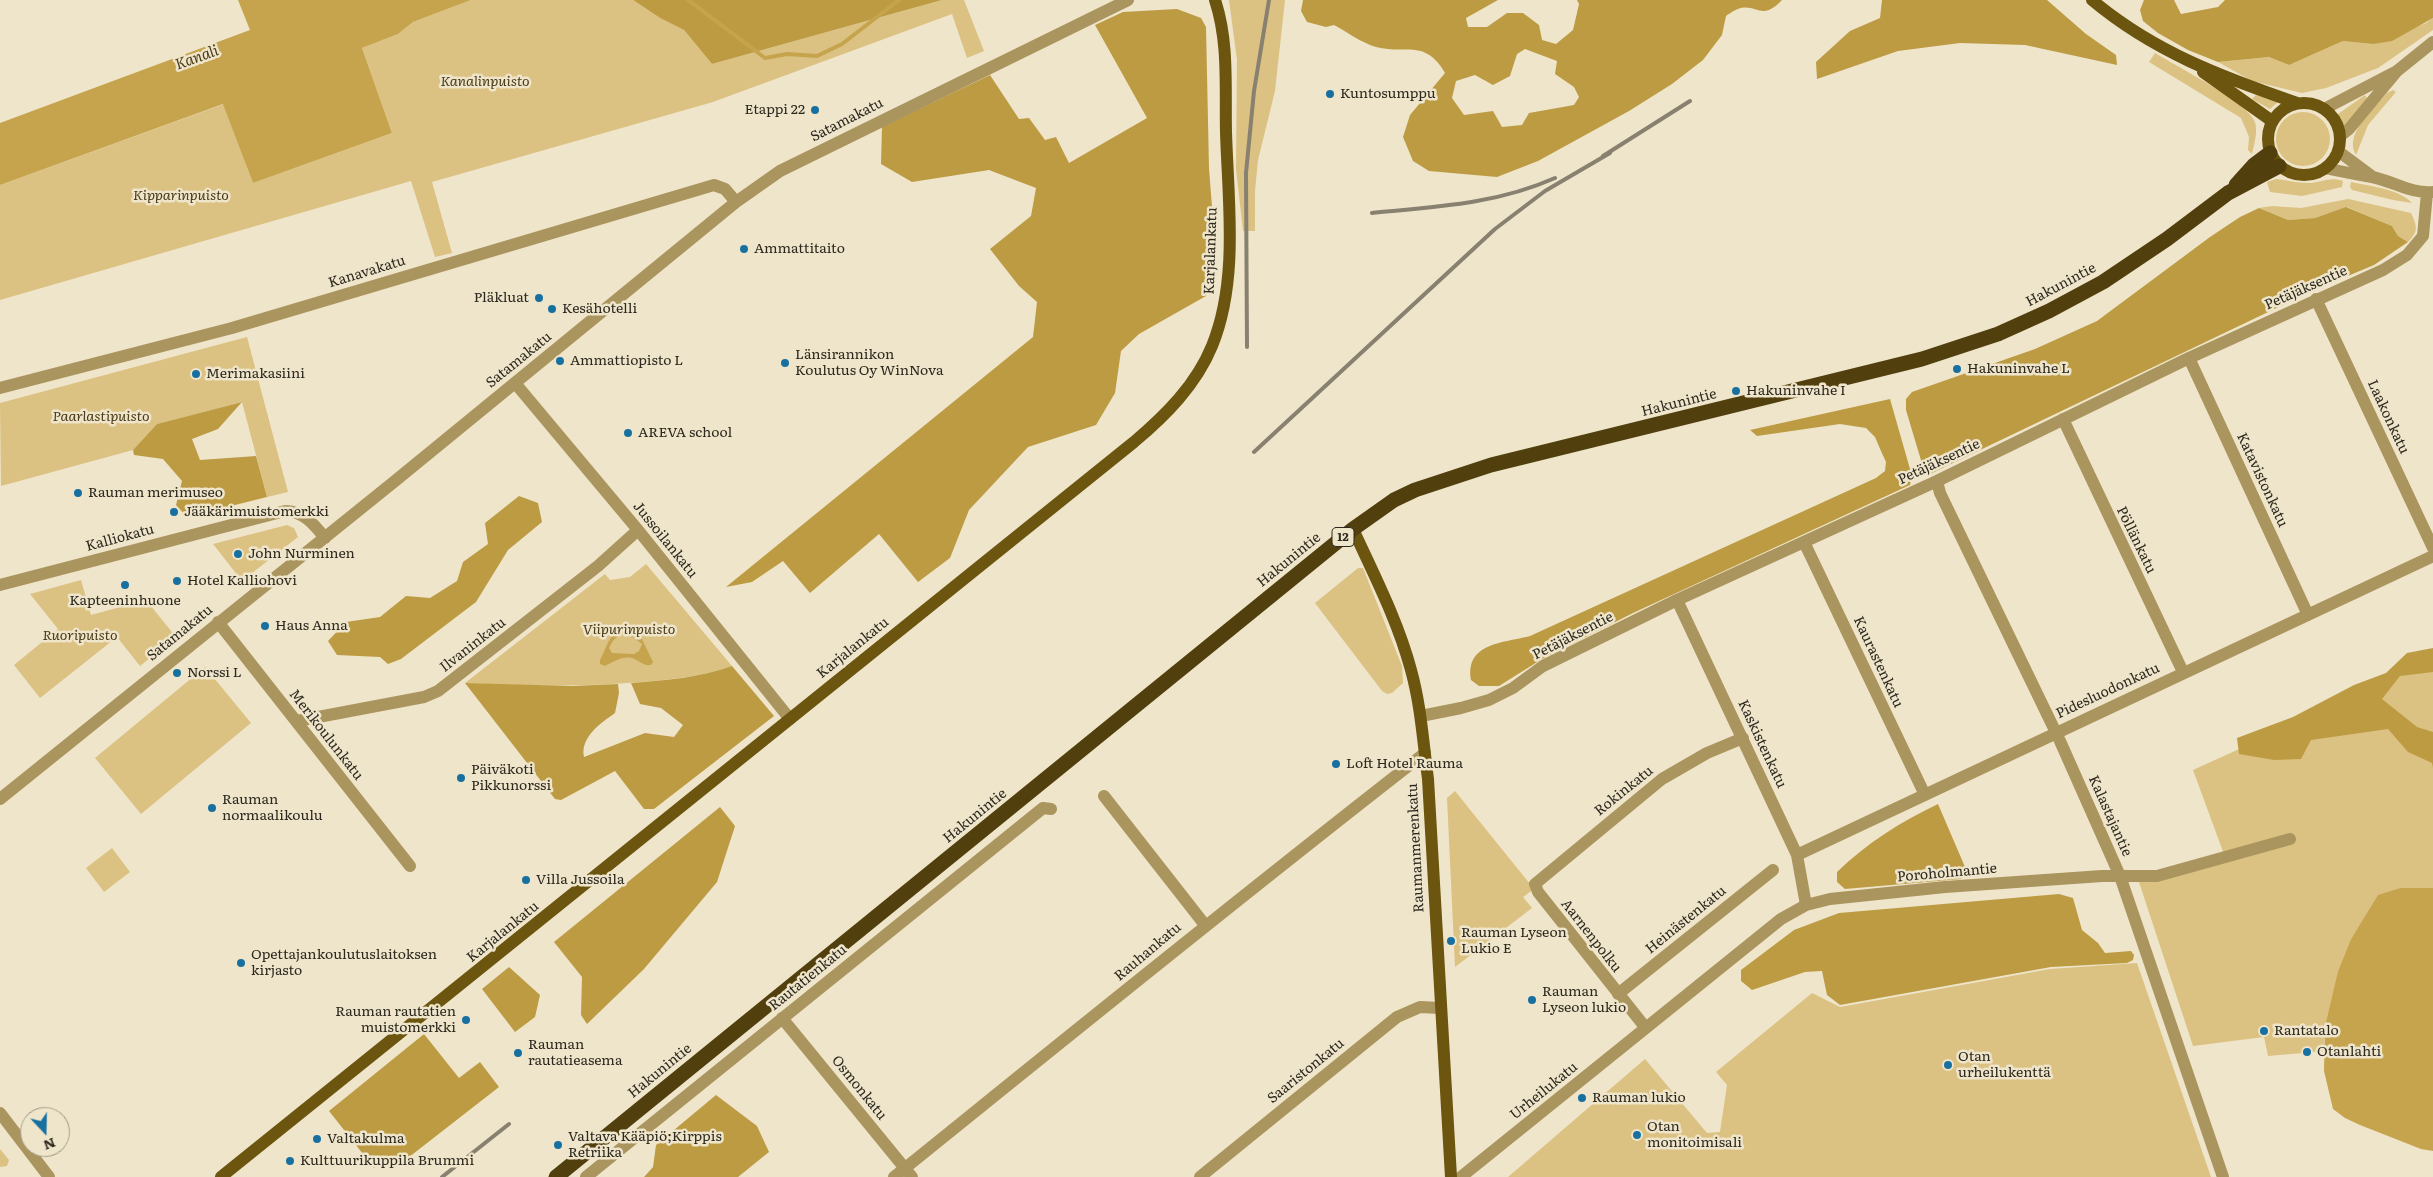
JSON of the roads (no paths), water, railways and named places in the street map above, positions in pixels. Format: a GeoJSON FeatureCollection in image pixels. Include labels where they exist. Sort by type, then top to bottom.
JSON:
{"type":"FeatureCollection","features":[{"type":"Feature","properties":{"kind":"highway","name":"Hakunintie"},"geometry":{"type":"LineString","coordinates":[[2228,193],[2254,165],[2270,153]]}},
{"type":"Feature","properties":{"kind":"highway","name":"Hakunintie"},"geometry":{"type":"LineString","coordinates":[[556,1177],[1353,529],[1394,500],[1446,478],[1922,359],[1998,334],[2049,312],[2103,282],[2160,244],[2228,193],[2279,166]]}},
{"type":"Feature","properties":{"kind":"main road","name":"Karjalankatu"},"geometry":{"type":"LineString","coordinates":[[221,1177],[1141,437],[1175,404],[1200,372],[1212,346],[1220,323],[1228,265],[1224,38],[1214,0]]}},
{"type":"Feature","properties":{"kind":"main road"},"geometry":{"type":"LineString","coordinates":[[2092,0],[2108,13],[2169,52],[2196,66],[2297,103],[2307,103],[2324,109],[2338,126],[2340,136],[2338,151],[2326,168],[2315,173],[2302,175],[2290,172],[2279,166],[2270,153],[2268,142],[2272,121],[2278,113],[2297,103]]}},
{"type":"Feature","properties":{"kind":"main road"},"geometry":{"type":"LineString","coordinates":[[2196,66],[2272,121]]}},
{"type":"Feature","properties":{"kind":"main road","name":"Raumanmerenkatu"},"geometry":{"type":"LineString","coordinates":[[1353,529],[1399,635],[1411,669],[1421,716],[1425,753],[1451,1177]]}},
{"type":"Feature","properties":{"kind":"street","name":"Satamakatu"},"geometry":{"type":"LineString","coordinates":[[0,799],[218,622],[325,538],[736,202],[788,167],[1128,0]]}},
{"type":"Feature","properties":{"kind":"street"},"geometry":{"type":"LineString","coordinates":[[2324,109],[2397,71],[2433,42]]}},
{"type":"Feature","properties":{"kind":"street"},"geometry":{"type":"LineString","coordinates":[[2340,136],[2349,129],[2397,71]]}},
{"type":"Feature","properties":{"kind":"street","name":"Petäjäksentie"},"geometry":{"type":"LineString","coordinates":[[2338,151],[2373,177]]}},
{"type":"Feature","properties":{"kind":"street","name":"Petäjäksentie"},"geometry":{"type":"LineString","coordinates":[[1421,716],[1489,700],[1513,688],[1543,666],[1677,600],[1937,481],[2189,358],[2383,270],[2407,255],[2428,238],[2430,192],[2399,187],[2373,177],[2348,174],[2326,168]]}},
{"type":"Feature","properties":{"kind":"street","name":"Kanavakatu"},"geometry":{"type":"LineString","coordinates":[[0,388],[232,328],[714,185],[725,189],[736,202]]}},
{"type":"Feature","properties":{"kind":"street","name":"Laakonkatu"},"geometry":{"type":"LineString","coordinates":[[2316,299],[2433,548]]}},
{"type":"Feature","properties":{"kind":"street","name":"Katavistonkatu"},"geometry":{"type":"LineString","coordinates":[[2189,358],[2308,615]]}},
{"type":"Feature","properties":{"kind":"street","name":"Jussoilankatu"},"geometry":{"type":"LineString","coordinates":[[515,383],[638,530],[790,718]]}},
{"type":"Feature","properties":{"kind":"street","name":"Pöllänkatu"},"geometry":{"type":"LineString","coordinates":[[2062,419],[2183,672]]}},
{"type":"Feature","properties":{"kind":"street","name":"Kalastajantie"},"geometry":{"type":"LineString","coordinates":[[1937,481],[1940,493],[2055,732],[2120,876],[2223,1177]]}},
{"type":"Feature","properties":{"kind":"street","name":"Kalliokatu"},"geometry":{"type":"LineString","coordinates":[[0,584],[285,511],[296,511],[306,517],[325,538]]}},
{"type":"Feature","properties":{"kind":"street","name":"Ilvaninkatu"},"geometry":{"type":"LineString","coordinates":[[296,721],[424,697],[438,691],[598,566],[638,530]]}},
{"type":"Feature","properties":{"kind":"street","name":"Kaurastenkatu"},"geometry":{"type":"LineString","coordinates":[[1804,542],[1925,795]]}},
{"type":"Feature","properties":{"kind":"street","name":"Pidesluodonkatu"},"geometry":{"type":"LineString","coordinates":[[1797,855],[2055,732],[2433,556]]}},
{"type":"Feature","properties":{"kind":"street","name":"Kaskistenkatu"},"geometry":{"type":"LineString","coordinates":[[1677,600],[1797,855],[1806,904]]}},
{"type":"Feature","properties":{"kind":"street","name":"Merikoulunkatu"},"geometry":{"type":"LineString","coordinates":[[218,622],[410,866]]}},
{"type":"Feature","properties":{"kind":"street","name":"Rokinkatu"},"geometry":{"type":"LineString","coordinates":[[1536,884],[1662,779],[1706,753],[1743,738]]}},
{"type":"Feature","properties":{"kind":"street","name":"Rauhankatu"},"geometry":{"type":"LineString","coordinates":[[894,1177],[908,1173],[1205,925],[1425,753]]}},
{"type":"Feature","properties":{"kind":"street"},"geometry":{"type":"LineString","coordinates":[[1104,796],[1205,925]]}},
{"type":"Feature","properties":{"kind":"street","name":"Rautatienkatu"},"geometry":{"type":"LineString","coordinates":[[586,1177],[1043,808],[1051,809]]}},
{"type":"Feature","properties":{"kind":"street","name":"Poroholmantie"},"geometry":{"type":"LineString","coordinates":[[1645,1027],[1781,920],[1806,904],[1830,899],[1945,887],[2120,876],[2157,876],[2290,839]]}},
{"type":"Feature","properties":{"kind":"street","name":"Heinästenkatu"},"geometry":{"type":"LineString","coordinates":[[1618,994],[1773,870]]}},
{"type":"Feature","properties":{"kind":"street","name":"Aarnenpolku"},"geometry":{"type":"LineString","coordinates":[[1536,884],[1538,892],[1645,1027]]}},
{"type":"Feature","properties":{"kind":"street","name":"Saaristonkatu"},"geometry":{"type":"LineString","coordinates":[[1200,1177],[1397,1017],[1420,1007],[1440,1008]]}},
{"type":"Feature","properties":{"kind":"street","name":"Osmonkatu"},"geometry":{"type":"LineString","coordinates":[[782,1018],[908,1173]]}},
{"type":"Feature","properties":{"kind":"street","name":"Urheilukatu"},"geometry":{"type":"LineString","coordinates":[[1461,1177],[1645,1027]]}},
{"type":"Feature","properties":{"kind":"street"},"geometry":{"type":"LineString","coordinates":[[0,1113],[43,1175]]}},
{"type":"Feature","properties":{"kind":"street"},"geometry":{"type":"LineString","coordinates":[[598,1166],[607,1177]]}},
{"type":"Feature","properties":{"kind":"water","name":"Kanali"},"geometry":{"type":"Polygon","coordinates":[[[238,0],[471,0],[413,22],[398,34],[362,48],[392,133],[253,183],[223,104],[0,185],[0,123],[250,30],[238,0]]]}},
{"type":"Feature","properties":{"kind":"water"},"geometry":{"type":"Polygon","coordinates":[[[625,628],[640,635],[653,662],[651,665],[645,665],[632,658],[618,660],[605,666],[600,664],[609,641],[620,630],[625,628]],[[628,633],[617,637],[609,648],[612,653],[634,654],[639,651],[642,644],[628,633]]]}},
{"type":"Feature","properties":{"kind":"water"},"geometry":{"type":"Polygon","coordinates":[[[2400,888],[2433,888],[2433,1151],[2421,1149],[2345,1118],[2333,1109],[2324,1071],[2325,1027],[2338,971],[2351,939],[2378,895],[2400,888]]]}},
{"type":"Feature","properties":{"kind":"waterway"},"geometry":{"type":"LineString","coordinates":[[688,0],[765,58],[787,54],[817,56],[842,44],[899,0]]}},
{"type":"Feature","properties":{"kind":"railway"},"geometry":{"type":"LineString","coordinates":[[1247,347],[1246,173],[1254,91],[1269,0]]}},
{"type":"Feature","properties":{"kind":"railway"},"geometry":{"type":"LineString","coordinates":[[1603,156],[1690,101]]}},
{"type":"Feature","properties":{"kind":"railway"},"geometry":{"type":"LineString","coordinates":[[1254,452],[1495,229],[1545,191],[1610,153]]}},
{"type":"Feature","properties":{"kind":"railway"},"geometry":{"type":"LineString","coordinates":[[1372,213],[1488,199],[1511,194],[1555,178]]}},
{"type":"Feature","properties":{"kind":"railway"},"geometry":{"type":"LineString","coordinates":[[442,1177],[509,1124]]}},
{"type":"Feature","properties":{"kind":"place","name":"Kuntosumppu"},"geometry":{"type":"Point","coordinates":[1330,94]}},
{"type":"Feature","properties":{"kind":"place","name":"Etappi 22"},"geometry":{"type":"Point","coordinates":[815,110]}},
{"type":"Feature","properties":{"kind":"place","name":"Ammattitaito"},"geometry":{"type":"Point","coordinates":[744,249]}},
{"type":"Feature","properties":{"kind":"place","name":"Pläkluat"},"geometry":{"type":"Point","coordinates":[539,298]}},
{"type":"Feature","properties":{"kind":"place","name":"Kesähotelli"},"geometry":{"type":"Point","coordinates":[552,309]}},
{"type":"Feature","properties":{"kind":"place","name":"Ammattiopisto L"},"geometry":{"type":"Point","coordinates":[560,361]}},
{"type":"Feature","properties":{"kind":"place","name":"Länsirannikon Koulutus Oy WinNova"},"geometry":{"type":"Point","coordinates":[785,363]}},
{"type":"Feature","properties":{"kind":"place","name":"Hakuninvahe L"},"geometry":{"type":"Point","coordinates":[1957,369]}},
{"type":"Feature","properties":{"kind":"place","name":"Merimakasiini"},"geometry":{"type":"Point","coordinates":[196,374]}},
{"type":"Feature","properties":{"kind":"place","name":"Hakuninvahe I"},"geometry":{"type":"Point","coordinates":[1736,391]}},
{"type":"Feature","properties":{"kind":"place","name":"AREVA school"},"geometry":{"type":"Point","coordinates":[628,433]}},
{"type":"Feature","properties":{"kind":"place","name":"Rauman merimuseo"},"geometry":{"type":"Point","coordinates":[78,493]}},
{"type":"Feature","properties":{"kind":"place","name":"Jääkärimuistomerkki"},"geometry":{"type":"Point","coordinates":[174,512]}},
{"type":"Feature","properties":{"kind":"place","name":"John Nurminen"},"geometry":{"type":"Point","coordinates":[238,554]}},
{"type":"Feature","properties":{"kind":"place","name":"Hotel Kalliohovi"},"geometry":{"type":"Point","coordinates":[177,581]}},
{"type":"Feature","properties":{"kind":"place","name":"Kapteeninhuone"},"geometry":{"type":"Point","coordinates":[125,585]}},
{"type":"Feature","properties":{"kind":"place","name":"Haus Anna"},"geometry":{"type":"Point","coordinates":[265,626]}},
{"type":"Feature","properties":{"kind":"place","name":"Norssi L"},"geometry":{"type":"Point","coordinates":[177,673]}},
{"type":"Feature","properties":{"kind":"place","name":"Loft Hotel Rauma"},"geometry":{"type":"Point","coordinates":[1336,764]}},
{"type":"Feature","properties":{"kind":"place","name":"Päiväkoti Pikkunorssi"},"geometry":{"type":"Point","coordinates":[461,778]}},
{"type":"Feature","properties":{"kind":"place","name":"Rauman normaalikoulu"},"geometry":{"type":"Point","coordinates":[212,808]}},
{"type":"Feature","properties":{"kind":"place","name":"Villa Jussoila"},"geometry":{"type":"Point","coordinates":[526,880]}},
{"type":"Feature","properties":{"kind":"place","name":"Rauman Lyseon Lukio E"},"geometry":{"type":"Point","coordinates":[1451,941]}},
{"type":"Feature","properties":{"kind":"place","name":"Opettajankoulutuslaitoksen kirjasto"},"geometry":{"type":"Point","coordinates":[241,963]}},
{"type":"Feature","properties":{"kind":"place","name":"Rauman Lyseon lukio"},"geometry":{"type":"Point","coordinates":[1532,1000]}},
{"type":"Feature","properties":{"kind":"place","name":"Rauman rautatien muistomerkki"},"geometry":{"type":"Point","coordinates":[466,1020]}},
{"type":"Feature","properties":{"kind":"place","name":"Rantatalo"},"geometry":{"type":"Point","coordinates":[2264,1031]}},
{"type":"Feature","properties":{"kind":"place","name":"Otanlahti"},"geometry":{"type":"Point","coordinates":[2307,1052]}},
{"type":"Feature","properties":{"kind":"place","name":"Rauman rautatieasema"},"geometry":{"type":"Point","coordinates":[518,1053]}},
{"type":"Feature","properties":{"kind":"place","name":"Otan urheilukenttä"},"geometry":{"type":"Point","coordinates":[1948,1065]}},
{"type":"Feature","properties":{"kind":"place","name":"Rauman lukio"},"geometry":{"type":"Point","coordinates":[1582,1098]}},
{"type":"Feature","properties":{"kind":"place","name":"Otan monitoimisali"},"geometry":{"type":"Point","coordinates":[1637,1135]}},
{"type":"Feature","properties":{"kind":"place","name":"Valtakulma"},"geometry":{"type":"Point","coordinates":[317,1139]}},
{"type":"Feature","properties":{"kind":"place","name":"Valtava Kääpiö;Kirppis Retriika"},"geometry":{"type":"Point","coordinates":[558,1145]}},
{"type":"Feature","properties":{"kind":"place","name":"Kulttuurikuppila Brummi"},"geometry":{"type":"Point","coordinates":[290,1161]}},
{"type":"Feature","properties":{"kind":"park label","name":"Kanalinpuisto"},"geometry":{"type":"Point","coordinates":[485,82]}},
{"type":"Feature","properties":{"kind":"park label","name":"Kipparinpuisto"},"geometry":{"type":"Point","coordinates":[181,196]}},
{"type":"Feature","properties":{"kind":"park label","name":"Paarlastipuisto"},"geometry":{"type":"Point","coordinates":[101,417]}},
{"type":"Feature","properties":{"kind":"park label","name":"Viipurinpuisto"},"geometry":{"type":"Point","coordinates":[629,630]}},
{"type":"Feature","properties":{"kind":"park label","name":"Ruoripuisto"},"geometry":{"type":"Point","coordinates":[80,636]}}]}
